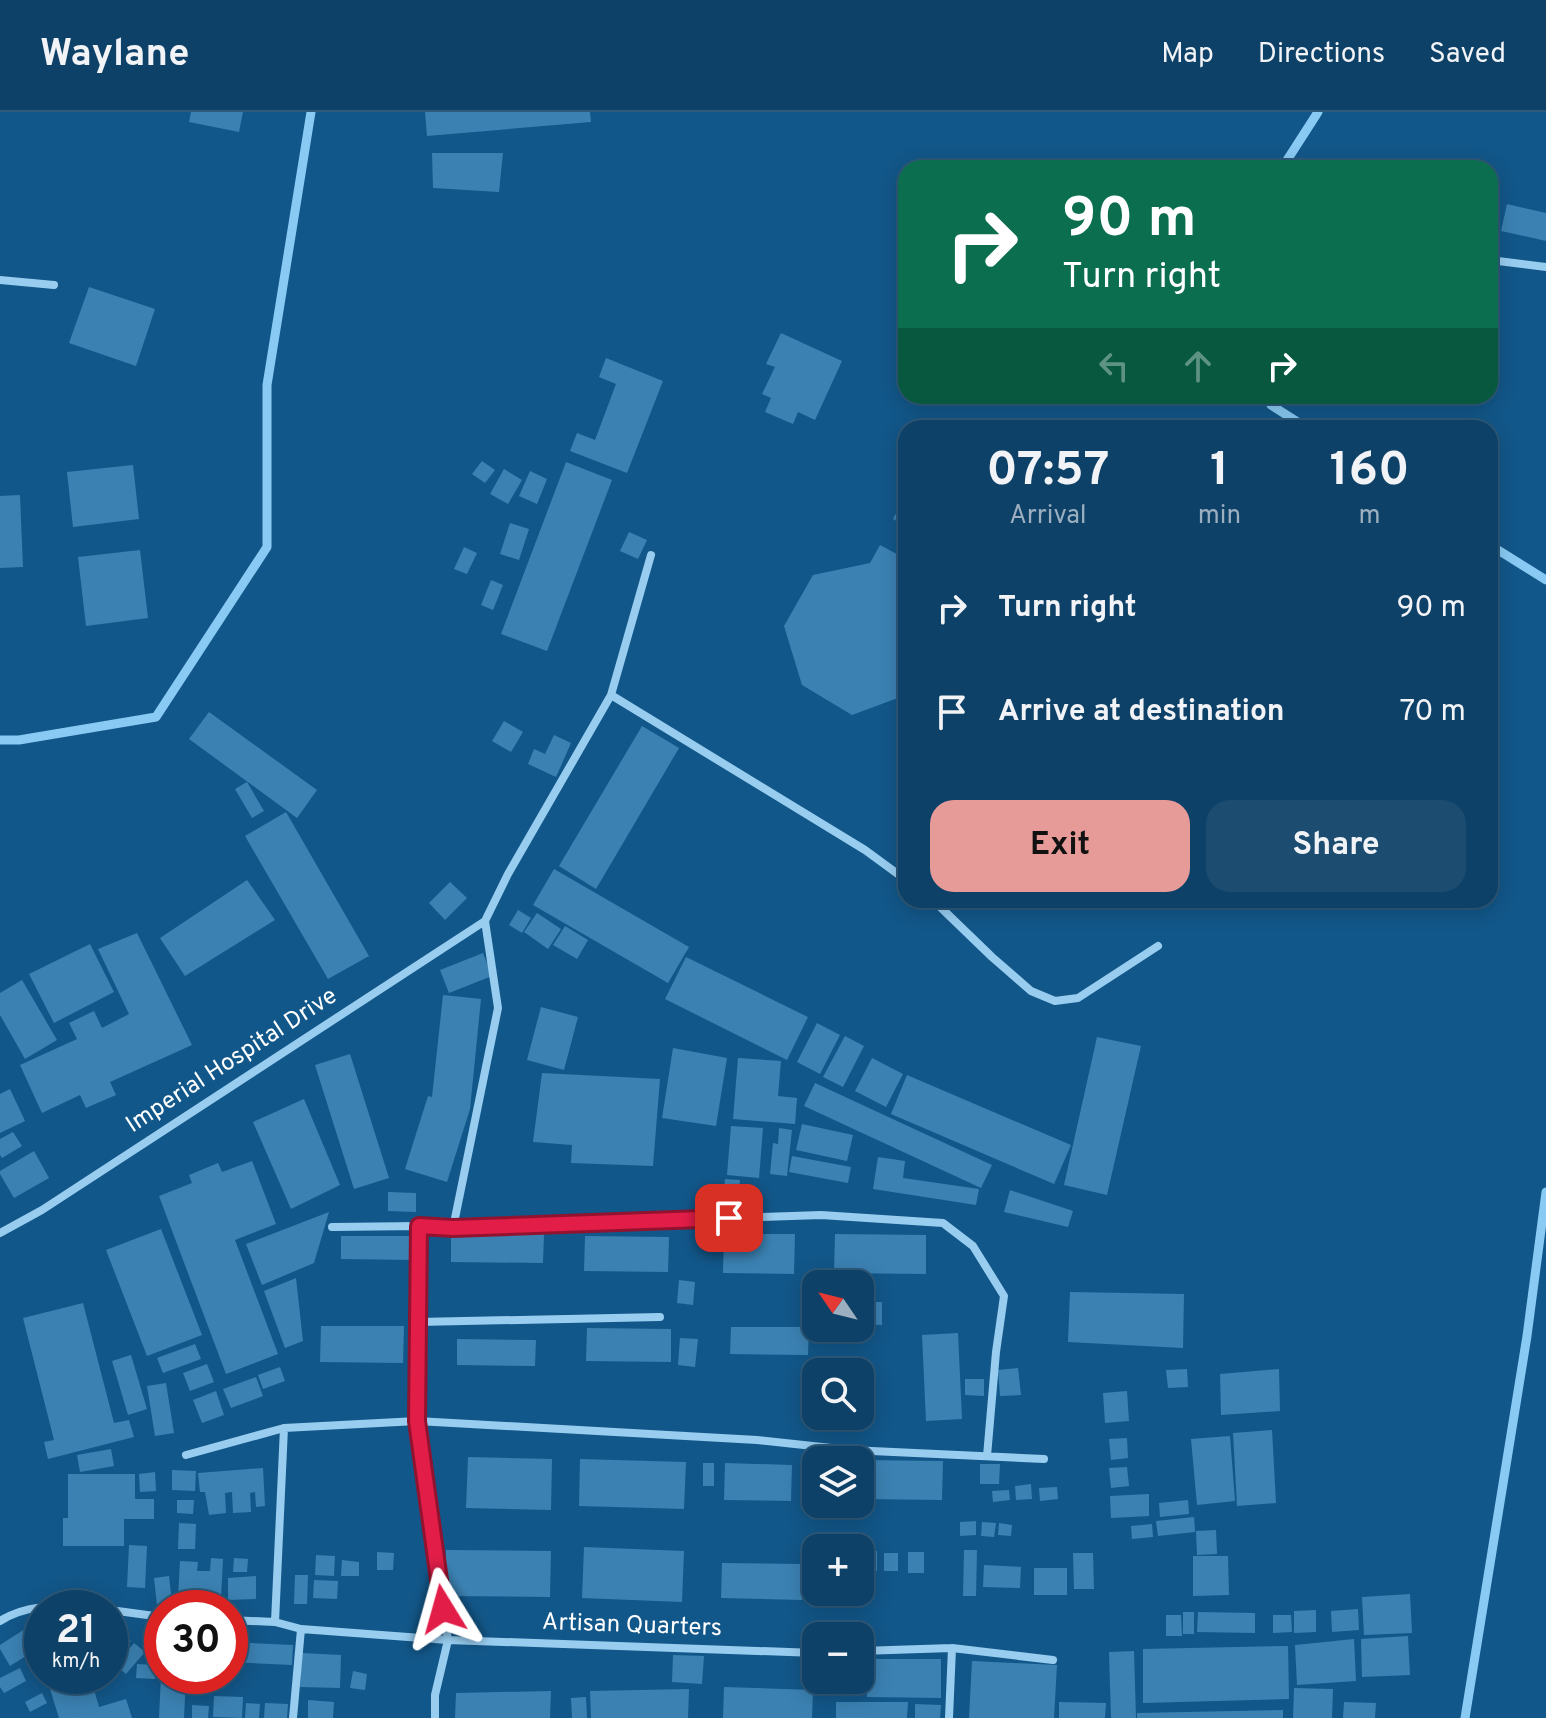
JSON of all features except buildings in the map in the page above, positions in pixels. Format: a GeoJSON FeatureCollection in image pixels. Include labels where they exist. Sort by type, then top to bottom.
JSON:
{"type":"FeatureCollection","features":[{"type":"Feature","properties":{"kind":"street"},"geometry":{"type":"LineString","coordinates":[[1498,261],[1546,267]]}},
{"type":"Feature","properties":{"kind":"street"},"geometry":{"type":"LineString","coordinates":[[0,280],[54,285]]}},
{"type":"Feature","properties":{"kind":"street"},"geometry":{"type":"LineString","coordinates":[[453,1228],[498,1008],[485,921],[508,874],[611,695],[651,555]]}},
{"type":"Feature","properties":{"kind":"street"},"geometry":{"type":"LineString","coordinates":[[611,695],[865,850],[898,874]]}},
{"type":"Feature","properties":{"kind":"street"},"geometry":{"type":"LineString","coordinates":[[941,908],[1031,991],[1055,1001],[1078,998],[1158,946]]}},
{"type":"Feature","properties":{"kind":"street","name":"Imperial Hospital Drive"},"geometry":{"type":"LineString","coordinates":[[0,1233],[42,1210],[485,921]]}},
{"type":"Feature","properties":{"kind":"street"},"geometry":{"type":"LineString","coordinates":[[332,1227],[453,1228],[821,1215],[943,1223],[973,1246],[1004,1296],[987,1456]]}},
{"type":"Feature","properties":{"kind":"street"},"geometry":{"type":"LineString","coordinates":[[419,1226],[417,1421],[448,1640],[435,1695],[435,1718]]}},
{"type":"Feature","properties":{"kind":"street"},"geometry":{"type":"LineString","coordinates":[[418,1322],[660,1317]]}},
{"type":"Feature","properties":{"kind":"street"},"geometry":{"type":"LineString","coordinates":[[186,1455],[284,1428],[417,1421],[757,1440],[850,1450],[1044,1459]]}},
{"type":"Feature","properties":{"kind":"street"},"geometry":{"type":"LineString","coordinates":[[275,1622],[284,1428]]}},
{"type":"Feature","properties":{"kind":"street"},"geometry":{"type":"LineString","coordinates":[[0,1621],[24,1610]]}},
{"type":"Feature","properties":{"kind":"street","name":"Artisan Quarters"},"geometry":{"type":"LineString","coordinates":[[248,1621],[275,1622],[301,1629],[448,1640],[802,1653]]}},
{"type":"Feature","properties":{"kind":"street"},"geometry":{"type":"LineString","coordinates":[[293,1718],[301,1629]]}},
{"type":"Feature","properties":{"kind":"street"},"geometry":{"type":"LineString","coordinates":[[874,1651],[952,1648],[1053,1660]]}},
{"type":"Feature","properties":{"kind":"street"},"geometry":{"type":"LineString","coordinates":[[949,1718],[952,1648]]}},
{"type":"Feature","properties":{"kind":"waterway"},"geometry":{"type":"LineString","coordinates":[[0,740],[19,740],[156,717],[267,547],[267,385],[311,112]]}},
{"type":"Feature","properties":{"kind":"waterway"},"geometry":{"type":"LineString","coordinates":[[1287,160],[1318,112]]}},
{"type":"Feature","properties":{"kind":"waterway"},"geometry":{"type":"LineString","coordinates":[[1271,404],[1294,420]]}},
{"type":"Feature","properties":{"kind":"waterway"},"geometry":{"type":"LineString","coordinates":[[1498,550],[1546,580]]}},
{"type":"Feature","properties":{"kind":"waterway"},"geometry":{"type":"LineString","coordinates":[[1465,1718],[1527,1336],[1546,1192]]}},
{"type":"Feature","properties":{"kind":"route"},"geometry":{"type":"LineString","coordinates":[[443,1609],[417,1421],[419,1226],[453,1228],[729,1218]]}}]}
